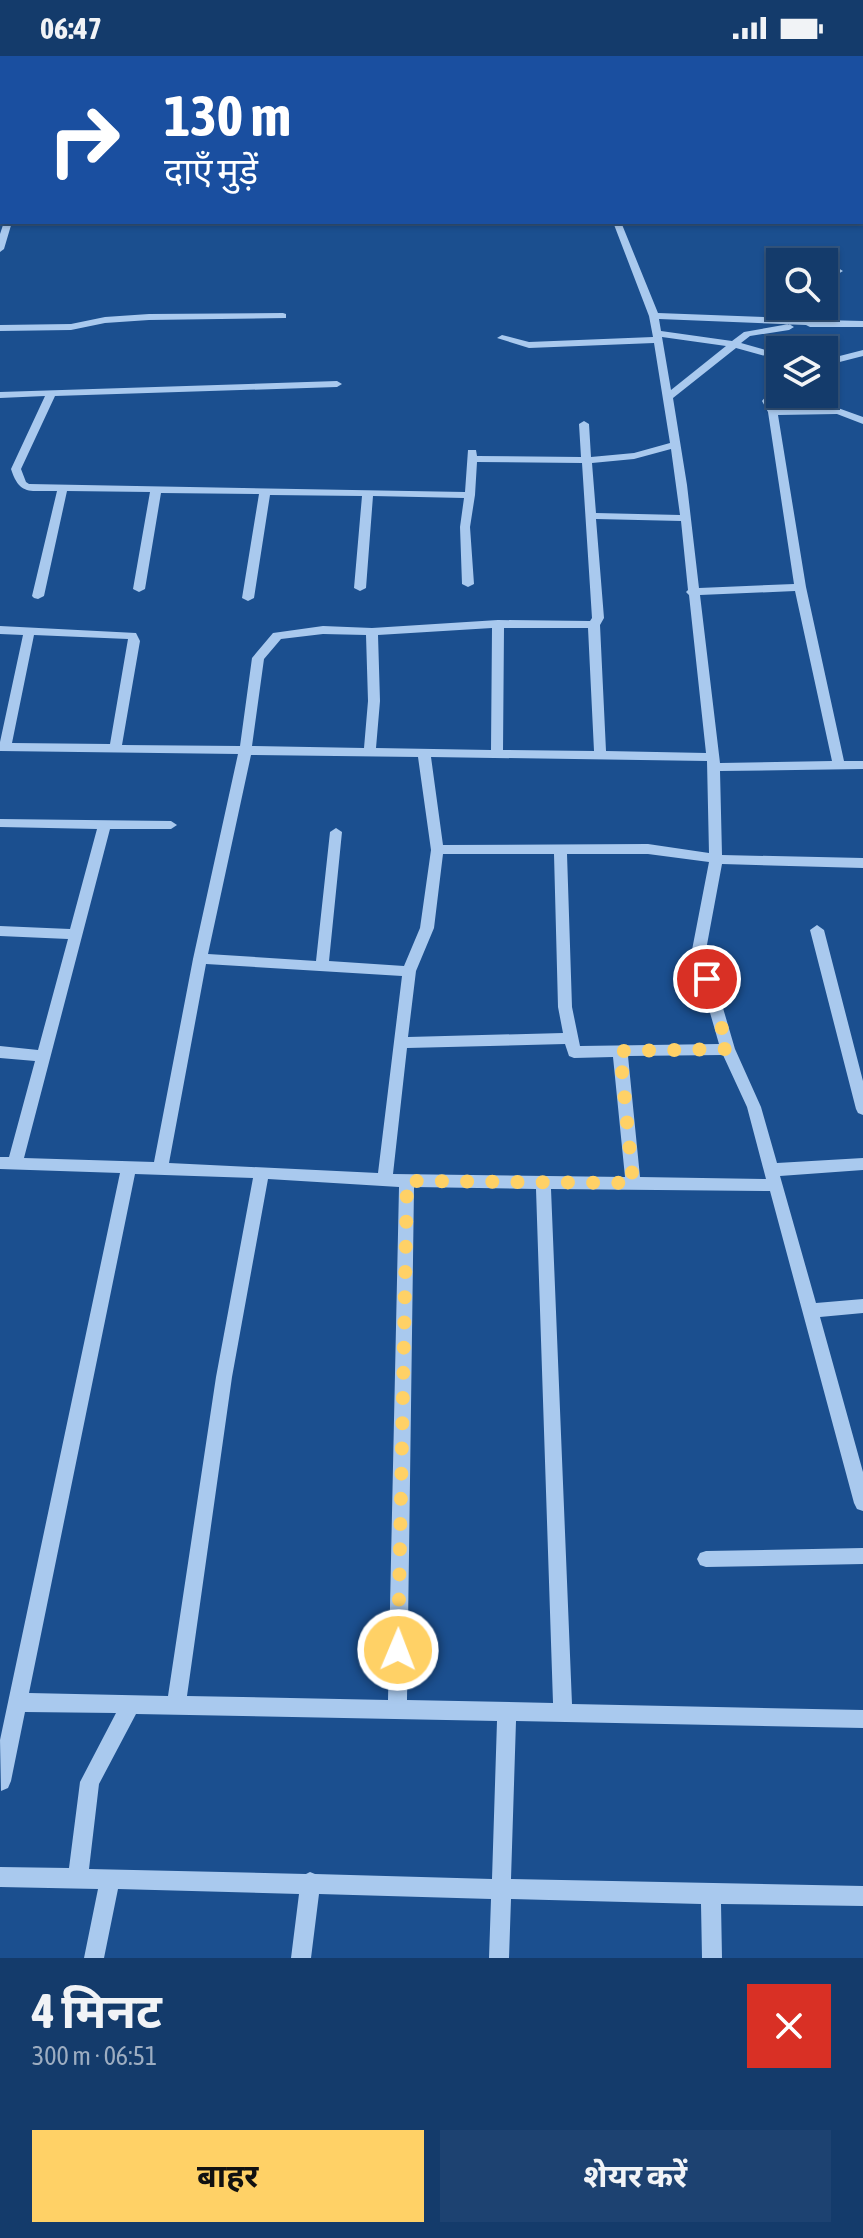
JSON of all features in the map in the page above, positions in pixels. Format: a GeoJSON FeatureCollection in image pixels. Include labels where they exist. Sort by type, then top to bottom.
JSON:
{"type":"FeatureCollection","features":[{"type":"Feature","properties":{"kind":"street"},"geometry":{"type":"LineString","coordinates":[[0,249],[7,224]]}},
{"type":"Feature","properties":{"kind":"street"},"geometry":{"type":"LineString","coordinates":[[618,224],[654,316],[676,445],[714,762],[716,859],[699,950],[728,1049],[754,1107],[863,1503]]}},
{"type":"Feature","properties":{"kind":"street"},"geometry":{"type":"LineString","coordinates":[[0,328],[71,327],[105,320],[149,317],[283,316]]}},
{"type":"Feature","properties":{"kind":"street"},"geometry":{"type":"LineString","coordinates":[[654,316],[863,324]]}},
{"type":"Feature","properties":{"kind":"street"},"geometry":{"type":"LineString","coordinates":[[668,397],[747,334],[819,323]]}},
{"type":"Feature","properties":{"kind":"street"},"geometry":{"type":"LineString","coordinates":[[502,338],[529,345],[657,337],[733,344],[766,353]]}},
{"type":"Feature","properties":{"kind":"street"},"geometry":{"type":"LineString","coordinates":[[838,359],[863,353]]}},
{"type":"Feature","properties":{"kind":"street"},"geometry":{"type":"LineString","coordinates":[[0,395],[337,384]]}},
{"type":"Feature","properties":{"kind":"street"},"geometry":{"type":"LineString","coordinates":[[52,392],[16,469],[21,484],[470,495]]}},
{"type":"Feature","properties":{"kind":"street"},"geometry":{"type":"LineString","coordinates":[[771,408],[800,587],[839,765]]}},
{"type":"Feature","properties":{"kind":"street"},"geometry":{"type":"LineString","coordinates":[[773,412],[838,411],[863,421]]}},
{"type":"Feature","properties":{"kind":"street"},"geometry":{"type":"LineString","coordinates":[[584,424],[598,618],[594,625],[600,756]]}},
{"type":"Feature","properties":{"kind":"street"},"geometry":{"type":"LineString","coordinates":[[468,584],[465,527],[472,455],[587,460],[634,456],[676,445]]}},
{"type":"Feature","properties":{"kind":"street"},"geometry":{"type":"LineString","coordinates":[[38,596],[63,487]]}},
{"type":"Feature","properties":{"kind":"street"},"geometry":{"type":"LineString","coordinates":[[139,589],[156,489]]}},
{"type":"Feature","properties":{"kind":"street"},"geometry":{"type":"LineString","coordinates":[[248,598],[265,490]]}},
{"type":"Feature","properties":{"kind":"street"},"geometry":{"type":"LineString","coordinates":[[360,588],[368,492]]}},
{"type":"Feature","properties":{"kind":"street"},"geometry":{"type":"LineString","coordinates":[[592,516],[685,518]]}},
{"type":"Feature","properties":{"kind":"street"},"geometry":{"type":"LineString","coordinates":[[692,592],[800,587]]}},
{"type":"Feature","properties":{"kind":"street"},"geometry":{"type":"LineString","coordinates":[[160,1168],[200,959],[245,752],[258,658],[277,636],[323,630],[372,632],[498,624],[594,625]]}},
{"type":"Feature","properties":{"kind":"street"},"geometry":{"type":"LineString","coordinates":[[497,755],[498,624]]}},
{"type":"Feature","properties":{"kind":"street"},"geometry":{"type":"LineString","coordinates":[[0,630],[132,636],[134,641],[115,750]]}},
{"type":"Feature","properties":{"kind":"street"},"geometry":{"type":"LineString","coordinates":[[29,631],[3,747],[600,756],[863,765]]}},
{"type":"Feature","properties":{"kind":"street"},"geometry":{"type":"LineString","coordinates":[[370,753],[374,701],[372,632]]}},
{"type":"Feature","properties":{"kind":"street"},"geometry":{"type":"LineString","coordinates":[[385,1179],[409,971],[427,928],[437,850],[424,754]]}},
{"type":"Feature","properties":{"kind":"street"},"geometry":{"type":"LineString","coordinates":[[0,823],[171,825]]}},
{"type":"Feature","properties":{"kind":"street"},"geometry":{"type":"LineString","coordinates":[[105,824],[44,1056],[8,1163],[262,1172],[407,1181],[633,1183],[773,1178],[863,1164]]}},
{"type":"Feature","properties":{"kind":"street"},"geometry":{"type":"LineString","coordinates":[[322,966],[336,832]]}},
{"type":"Feature","properties":{"kind":"street"},"geometry":{"type":"LineString","coordinates":[[437,850],[648,849],[716,859],[863,863]]}},
{"type":"Feature","properties":{"kind":"street"},"geometry":{"type":"LineString","coordinates":[[560,850],[565,1007],[574,1052],[728,1049]]}},
{"type":"Feature","properties":{"kind":"street"},"geometry":{"type":"LineString","coordinates":[[817,930],[863,1109]]}},
{"type":"Feature","properties":{"kind":"street"},"geometry":{"type":"LineString","coordinates":[[0,931],[77,934]]}},
{"type":"Feature","properties":{"kind":"street"},"geometry":{"type":"LineString","coordinates":[[200,959],[409,971]]}},
{"type":"Feature","properties":{"kind":"street"},"geometry":{"type":"LineString","coordinates":[[399,1043],[571,1038]]}},
{"type":"Feature","properties":{"kind":"street"},"geometry":{"type":"LineString","coordinates":[[620,1051],[633,1183]]}},
{"type":"Feature","properties":{"kind":"street"},"geometry":{"type":"LineString","coordinates":[[0,1052],[44,1056]]}},
{"type":"Feature","properties":{"kind":"street"},"geometry":{"type":"LineString","coordinates":[[1,1781],[129,1167]]}},
{"type":"Feature","properties":{"kind":"street"},"geometry":{"type":"LineString","coordinates":[[176,1705],[224,1377],[262,1172]]}},
{"type":"Feature","properties":{"kind":"street"},"geometry":{"type":"LineString","coordinates":[[397,1710],[407,1181]]}},
{"type":"Feature","properties":{"kind":"street"},"geometry":{"type":"LineString","coordinates":[[543,1182],[563,1713]]}},
{"type":"Feature","properties":{"kind":"street"},"geometry":{"type":"LineString","coordinates":[[810,1311],[863,1306]]}},
{"type":"Feature","properties":{"kind":"street"},"geometry":{"type":"LineString","coordinates":[[706,1559],[863,1556]]}},
{"type":"Feature","properties":{"kind":"street"},"geometry":{"type":"LineString","coordinates":[[17,1702],[863,1719]]}},
{"type":"Feature","properties":{"kind":"street"},"geometry":{"type":"LineString","coordinates":[[78,1878],[90,1782],[131,1705]]}},
{"type":"Feature","properties":{"kind":"street"},"geometry":{"type":"LineString","coordinates":[[499,1958],[507,1712]]}},
{"type":"Feature","properties":{"kind":"street"},"geometry":{"type":"LineString","coordinates":[[0,1877],[863,1896]]}},
{"type":"Feature","properties":{"kind":"street"},"geometry":{"type":"LineString","coordinates":[[94,1958],[110,1878]]}},
{"type":"Feature","properties":{"kind":"street"},"geometry":{"type":"LineString","coordinates":[[301,1958],[310,1882]]}},
{"type":"Feature","properties":{"kind":"street"},"geometry":{"type":"LineString","coordinates":[[711,1895],[712,1958]]}},
{"type":"Feature","properties":{"kind":"route"},"geometry":{"type":"LineString","coordinates":[[398,1650],[407,1181],[633,1183],[620,1051],[728,1049],[707,979]]}}]}
